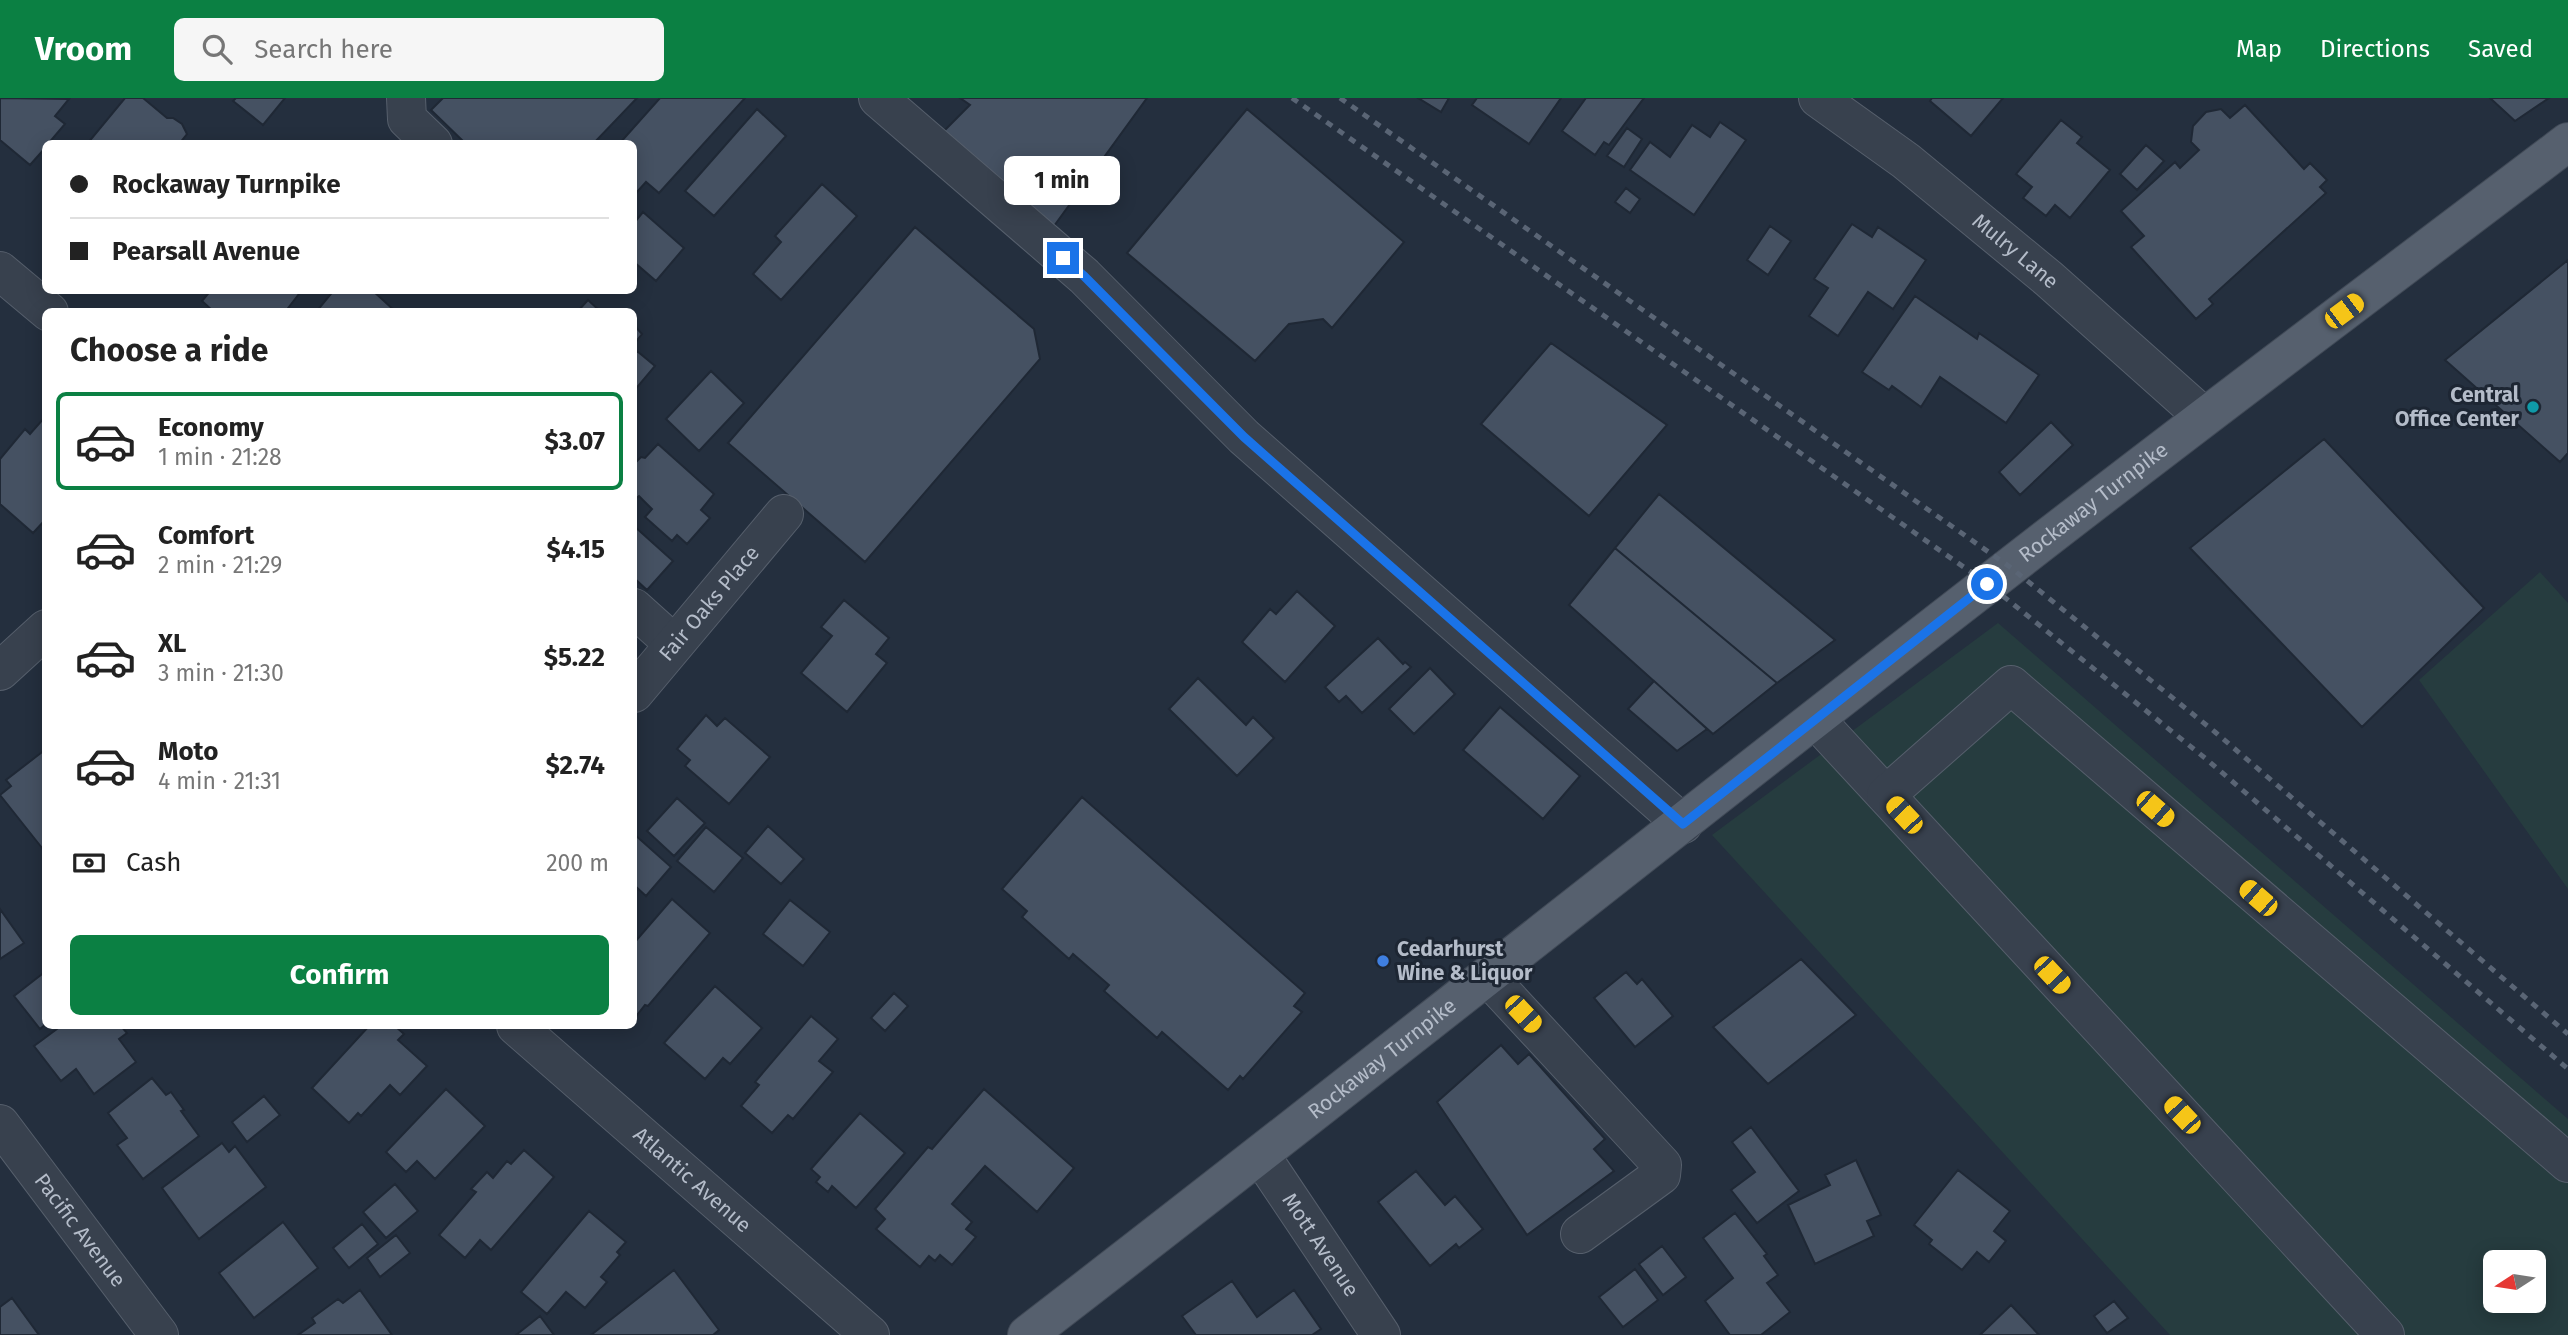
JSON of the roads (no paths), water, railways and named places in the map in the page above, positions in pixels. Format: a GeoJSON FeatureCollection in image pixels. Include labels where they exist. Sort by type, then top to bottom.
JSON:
{"type":"FeatureCollection","features":[{"type":"Feature","properties":{"kind":"main road","name":"Rockaway Turnpike"},"geometry":{"type":"LineString","coordinates":[[1027,1335],[1261,1156],[2204,417],[2568,142]]}},
{"type":"Feature","properties":{"kind":"street"},"geometry":{"type":"LineString","coordinates":[[406,98],[407,119],[429,140]]}},
{"type":"Feature","properties":{"kind":"street"},"geometry":{"type":"LineString","coordinates":[[878,98],[1084,276],[1244,437],[1683,824]]}},
{"type":"Feature","properties":{"kind":"street","name":"Mulry Lane"},"geometry":{"type":"LineString","coordinates":[[1818,98],[1906,161],[2049,279],[2204,417]]}},
{"type":"Feature","properties":{"kind":"street"},"geometry":{"type":"LineString","coordinates":[[0,271],[44,308]]}},
{"type":"Feature","properties":{"kind":"street","name":"Fair Oaks Place"},"geometry":{"type":"LineString","coordinates":[[637,689],[784,514]]}},
{"type":"Feature","properties":{"kind":"street"},"geometry":{"type":"LineString","coordinates":[[637,611],[674,645]]}},
{"type":"Feature","properties":{"kind":"street"},"geometry":{"type":"LineString","coordinates":[[0,671],[42,633]]}},
{"type":"Feature","properties":{"kind":"street"},"geometry":{"type":"LineString","coordinates":[[1886,795],[2011,685],[2568,1163]]}},
{"type":"Feature","properties":{"kind":"street"},"geometry":{"type":"LineString","coordinates":[[1816,720],[2385,1335]]}},
{"type":"Feature","properties":{"kind":"street"},"geometry":{"type":"LineString","coordinates":[[1488,977],[1662,1165],[1661,1175],[1580,1234]]}},
{"type":"Feature","properties":{"kind":"street","name":"Atlantic Avenue"},"geometry":{"type":"LineString","coordinates":[[519,1029],[870,1335]]}},
{"type":"Feature","properties":{"kind":"street","name":"Pacific Avenue"},"geometry":{"type":"LineString","coordinates":[[0,1124],[159,1335]]}},
{"type":"Feature","properties":{"kind":"street","name":"Mott Avenue"},"geometry":{"type":"LineString","coordinates":[[1261,1156],[1381,1335]]}},
{"type":"Feature","properties":{"kind":"railway"},"geometry":{"type":"LineString","coordinates":[[1292,98],[1988,584],[2205,758],[2568,1069]]}},
{"type":"Feature","properties":{"kind":"railway"},"geometry":{"type":"LineString","coordinates":[[1340,98],[2010,567],[2215,732],[2568,1034]]}},
{"type":"Feature","properties":{"kind":"place","name":"Central Office Center"},"geometry":{"type":"Point","coordinates":[2533,407]}},
{"type":"Feature","properties":{"kind":"place","name":"Cedarhurst Wine & Liquor"},"geometry":{"type":"Point","coordinates":[1383,961]}}]}
